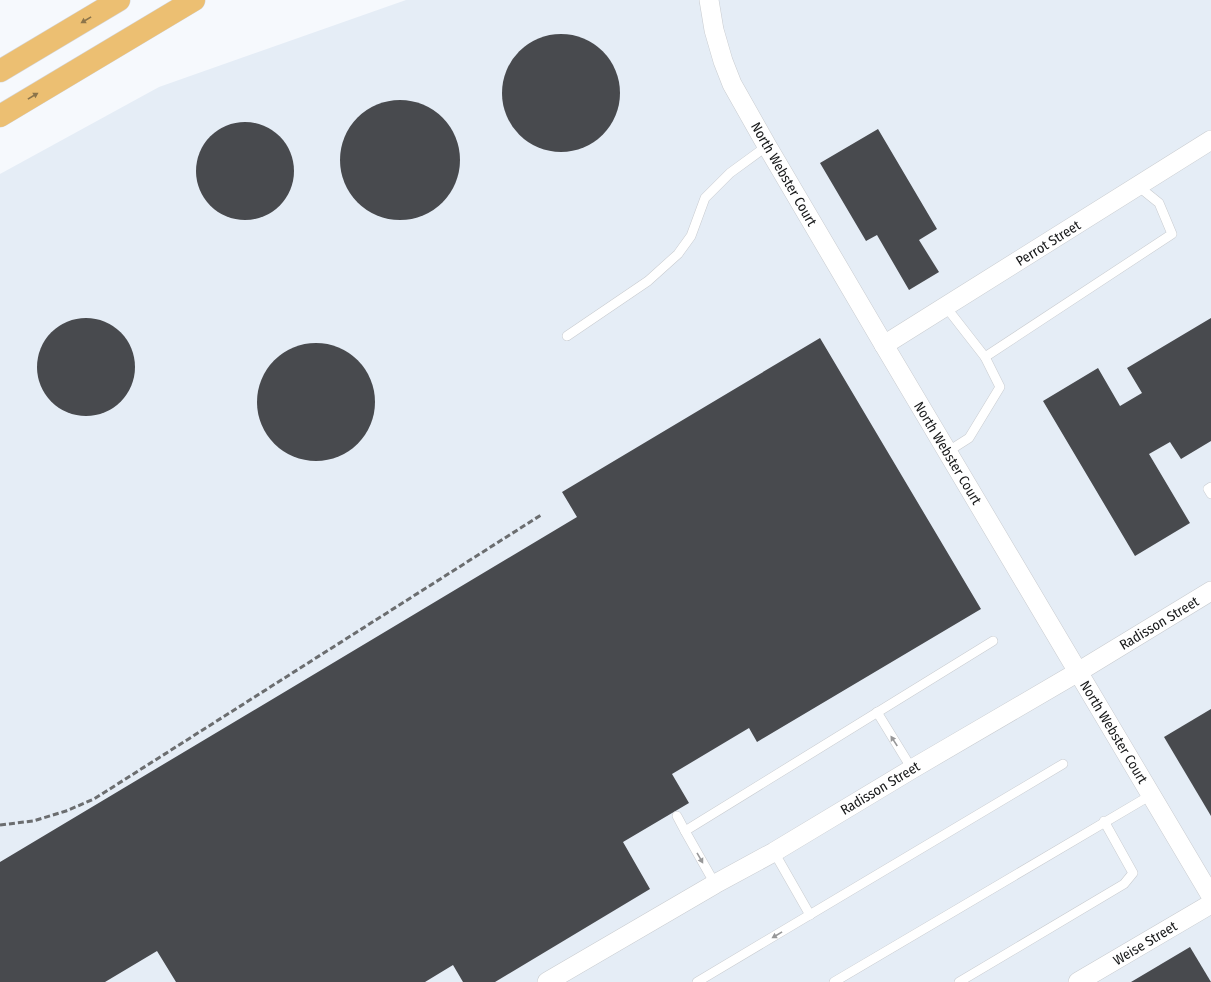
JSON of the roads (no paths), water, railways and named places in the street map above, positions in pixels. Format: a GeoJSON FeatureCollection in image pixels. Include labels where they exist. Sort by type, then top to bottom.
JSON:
{"type":"FeatureCollection","features":[{"type":"Feature","properties":{"kind":"highway"},"geometry":{"type":"LineString","coordinates":[[0,71],[119,0]]}},
{"type":"Feature","properties":{"kind":"highway"},"geometry":{"type":"LineString","coordinates":[[0,116],[194,0]]}},
{"type":"Feature","properties":{"kind":"highway"},"geometry":{"type":"LineString","coordinates":[[140,32],[210,0]]}},
{"type":"Feature","properties":{"kind":"street","name":"North Webster Court"},"geometry":{"type":"LineString","coordinates":[[709,0],[714,30],[723,61],[732,84],[884,345],[1211,896]]}},
{"type":"Feature","properties":{"kind":"street","name":"Perrot Street"},"geometry":{"type":"LineString","coordinates":[[884,345],[1211,140]]}},
{"type":"Feature","properties":{"kind":"street","name":"Radisson Street"},"geometry":{"type":"LineString","coordinates":[[547,982],[715,884],[774,852],[1078,672],[1211,591]]}},
{"type":"Feature","properties":{"kind":"street","name":"Weise Street"},"geometry":{"type":"LineString","coordinates":[[1078,982],[1211,904]]}},
{"type":"Feature","properties":{"kind":"lane"},"geometry":{"type":"LineString","coordinates":[[567,336],[648,281],[678,254],[691,236],[705,198],[730,173],[767,146]]}},
{"type":"Feature","properties":{"kind":"lane"},"geometry":{"type":"LineString","coordinates":[[985,357],[1172,234],[1159,204],[1138,186]]}},
{"type":"Feature","properties":{"kind":"lane"},"geometry":{"type":"LineString","coordinates":[[946,307],[985,357],[1000,387],[969,438],[948,452]]}},
{"type":"Feature","properties":{"kind":"lane"},"geometry":{"type":"LineString","coordinates":[[1211,487],[1208,489],[1211,494]]}},
{"type":"Feature","properties":{"kind":"lane"},"geometry":{"type":"LineString","coordinates":[[685,831],[993,641]]}},
{"type":"Feature","properties":{"kind":"lane"},"geometry":{"type":"LineString","coordinates":[[877,712],[912,769]]}},
{"type":"Feature","properties":{"kind":"lane"},"geometry":{"type":"LineString","coordinates":[[697,982],[1063,764]]}},
{"type":"Feature","properties":{"kind":"lane"},"geometry":{"type":"LineString","coordinates":[[834,982],[1104,821],[1151,795]]}},
{"type":"Feature","properties":{"kind":"lane"},"geometry":{"type":"LineString","coordinates":[[677,816],[715,884]]}},
{"type":"Feature","properties":{"kind":"lane"},"geometry":{"type":"LineString","coordinates":[[958,982],[1124,884],[1133,873],[1104,821]]}},
{"type":"Feature","properties":{"kind":"lane"},"geometry":{"type":"LineString","coordinates":[[774,852],[810,915]]}},
{"type":"Feature","properties":{"kind":"railway"},"geometry":{"type":"LineString","coordinates":[[0,825],[33,821],[66,811],[94,799],[541,515]]}}]}
